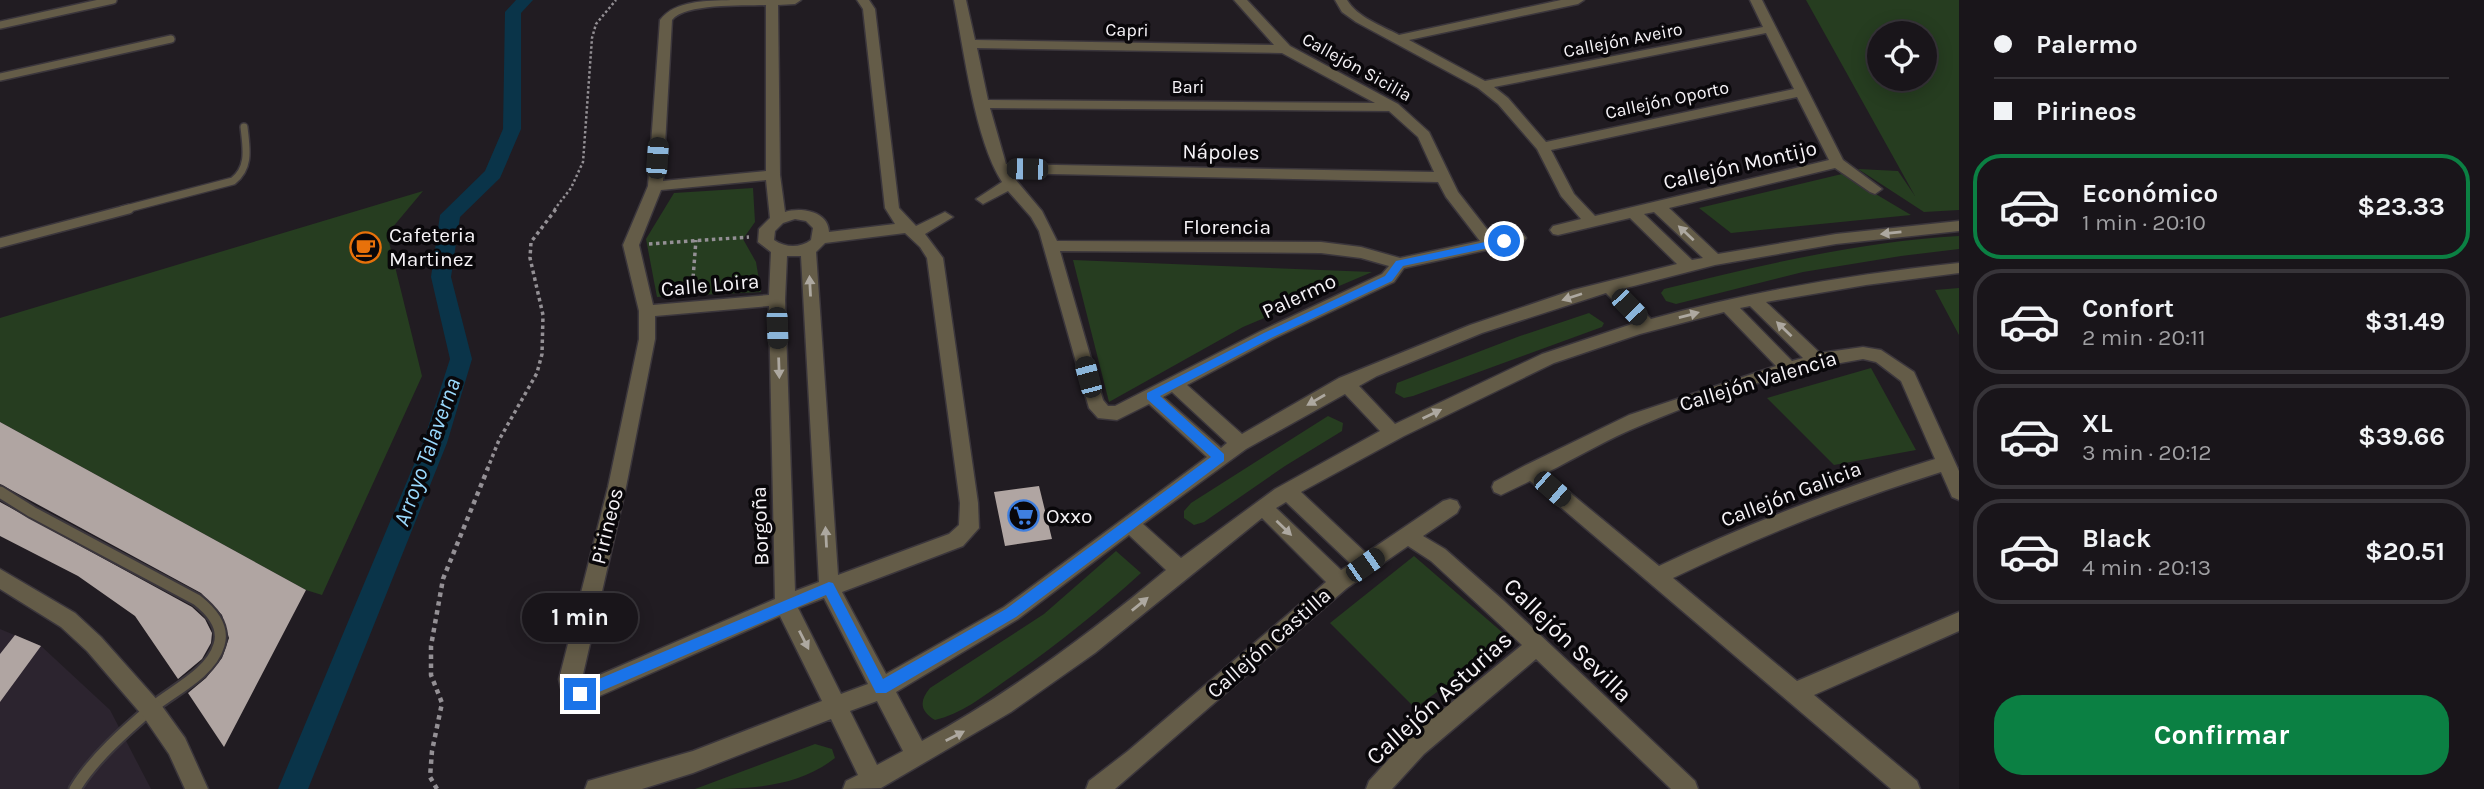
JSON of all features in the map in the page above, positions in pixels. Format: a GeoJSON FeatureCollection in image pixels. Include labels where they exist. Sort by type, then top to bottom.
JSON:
{"type":"FeatureCollection","features":[{"type":"Feature","properties":{"kind":"street"},"geometry":{"type":"LineString","coordinates":[[631,245],[656,186],[666,20],[671,13],[689,6],[796,0]]}},
{"type":"Feature","properties":{"kind":"street","name":"Pirineos"},"geometry":{"type":"LineString","coordinates":[[631,245],[647,311],[647,339],[637,394],[570,679],[575,694],[586,692],[785,604],[956,540],[966,533],[971,522],[935,258],[931,247],[896,219],[892,208],[869,9],[863,0]]}},
{"type":"Feature","properties":{"kind":"street"},"geometry":{"type":"LineString","coordinates":[[960,0],[982,104],[1000,168],[1010,184],[1037,214],[1053,246]]}},
{"type":"Feature","properties":{"kind":"street","name":"Callejón Sicilia"},"geometry":{"type":"LineString","coordinates":[[1240,0],[1285,49],[1393,107],[1424,135],[1451,194],[1490,244]]}},
{"type":"Feature","properties":{"kind":"street"},"geometry":{"type":"LineString","coordinates":[[1341,0],[1346,9],[1360,19],[1483,85],[1521,120],[1542,146],[1568,196],[1591,222]]}},
{"type":"Feature","properties":{"kind":"street"},"geometry":{"type":"LineString","coordinates":[[1398,38],[1578,0]]}},
{"type":"Feature","properties":{"kind":"street","name":"Callejón Montijo"},"geometry":{"type":"LineString","coordinates":[[1558,230],[1836,163],[1756,0]]}},
{"type":"Feature","properties":{"kind":"street"},"geometry":{"type":"LineString","coordinates":[[772,1],[773,176],[778,219]]}},
{"type":"Feature","properties":{"kind":"street","name":"Callejón Aveiro"},"geometry":{"type":"LineString","coordinates":[[1483,85],[1770,29]]}},
{"type":"Feature","properties":{"kind":"street","name":"Capri"},"geometry":{"type":"LineString","coordinates":[[968,44],[1285,49]]}},
{"type":"Feature","properties":{"kind":"street","name":"Callejón Oporto"},"geometry":{"type":"LineString","coordinates":[[1542,146],[1800,92]]}},
{"type":"Feature","properties":{"kind":"street","name":"Bari"},"geometry":{"type":"LineString","coordinates":[[982,104],[1393,107]]}},
{"type":"Feature","properties":{"kind":"street"},"geometry":{"type":"LineString","coordinates":[[1836,163],[1875,189]]}},
{"type":"Feature","properties":{"kind":"street","name":"Nápoles"},"geometry":{"type":"LineString","coordinates":[[1000,168],[1441,177]]}},
{"type":"Feature","properties":{"kind":"street"},"geometry":{"type":"LineString","coordinates":[[656,186],[773,176]]}},
{"type":"Feature","properties":{"kind":"street"},"geometry":{"type":"LineString","coordinates":[[983,199],[1010,184]]}},
{"type":"Feature","properties":{"kind":"street"},"geometry":{"type":"LineString","coordinates":[[1657,206],[1715,260]]}},
{"type":"Feature","properties":{"kind":"street"},"geometry":{"type":"LineString","coordinates":[[1633,212],[1689,267]]}},
{"type":"Feature","properties":{"kind":"street"},"geometry":{"type":"LineString","coordinates":[[917,755],[829,587],[814,243],[821,226],[811,217],[795,214],[778,219],[767,229],[765,235],[766,242],[779,251],[789,253],[814,243],[911,231],[946,217]]}},
{"type":"Feature","properties":{"kind":"street"},"geometry":{"type":"LineString","coordinates":[[596,789],[693,762],[838,708],[881,688],[1011,613],[1219,457],[1345,383],[1476,329],[1580,294],[1715,260],[1836,239],[1959,226]]}},
{"type":"Feature","properties":{"kind":"street","name":"Palermo"},"geometry":{"type":"LineString","coordinates":[[1053,246],[1095,403],[1104,413],[1117,413],[1268,335],[1388,278],[1399,264],[1518,239]]}},
{"type":"Feature","properties":{"kind":"street","name":"Florencia"},"geometry":{"type":"LineString","coordinates":[[1053,246],[1309,248],[1357,251],[1382,256],[1399,264]]}},
{"type":"Feature","properties":{"kind":"street","name":"Borgoña"},"geometry":{"type":"LineString","coordinates":[[779,251],[776,300],[785,604],[838,708],[864,784]]}},
{"type":"Feature","properties":{"kind":"street"},"geometry":{"type":"LineString","coordinates":[[864,784],[964,732],[1086,647],[1287,491],[1393,433],[1493,383],[1579,347],[1752,298],[1875,276],[1959,268]]}},
{"type":"Feature","properties":{"kind":"street"},"geometry":{"type":"LineString","coordinates":[[1610,287],[1648,327]]}},
{"type":"Feature","properties":{"kind":"street"},"geometry":{"type":"LineString","coordinates":[[1752,298],[1816,360]]}},
{"type":"Feature","properties":{"kind":"street","name":"Calle Loira"},"geometry":{"type":"LineString","coordinates":[[647,311],[776,300]]}},
{"type":"Feature","properties":{"kind":"street"},"geometry":{"type":"LineString","coordinates":[[1727,305],[1788,368]]}},
{"type":"Feature","properties":{"kind":"street","name":"Callejón Valencia"},"geometry":{"type":"LineString","coordinates":[[1501,487],[1636,420],[1788,368],[1816,360],[1863,353],[1881,356],[1908,377],[1959,492]]}},
{"type":"Feature","properties":{"kind":"street"},"geometry":{"type":"LineString","coordinates":[[1345,383],[1393,433]]}},
{"type":"Feature","properties":{"kind":"street"},"geometry":{"type":"LineString","coordinates":[[1175,384],[1240,444]]}},
{"type":"Feature","properties":{"kind":"street"},"geometry":{"type":"LineString","coordinates":[[1151,396],[1219,457]]}},
{"type":"Feature","properties":{"kind":"street","name":"Callejón Galicia"},"geometry":{"type":"LineString","coordinates":[[1656,577],[1743,535],[1824,503],[1946,463]]}},
{"type":"Feature","properties":{"kind":"street"},"geometry":{"type":"LineString","coordinates":[[1531,471],[1909,789]]}},
{"type":"Feature","properties":{"kind":"street"},"geometry":{"type":"LineString","coordinates":[[1287,491],[1365,565]]}},
{"type":"Feature","properties":{"kind":"street"},"geometry":{"type":"LineString","coordinates":[[1263,507],[1340,582]]}},
{"type":"Feature","properties":{"kind":"street","name":"Callejón Castilla"},"geometry":{"type":"LineString","coordinates":[[1097,789],[1136,759],[1340,582],[1450,507]]}},
{"type":"Feature","properties":{"kind":"street"},"geometry":{"type":"LineString","coordinates":[[1129,523],[1181,571]]}},
{"type":"Feature","properties":{"kind":"street","name":"Callejón Sevilla"},"geometry":{"type":"LineString","coordinates":[[1407,536],[1438,555],[1497,607],[1677,786]]}},
{"type":"Feature","properties":{"kind":"street"},"geometry":{"type":"LineString","coordinates":[[0,578],[68,620],[151,709],[177,747],[197,788]]}},
{"type":"Feature","properties":{"kind":"street"},"geometry":{"type":"LineString","coordinates":[[1794,692],[1959,621]]}},
{"type":"Feature","properties":{"kind":"street","name":"Callejón Asturias"},"geometry":{"type":"LineString","coordinates":[[1377,789],[1416,746],[1536,646]]}},
{"type":"Feature","properties":{"kind":"lane"},"geometry":{"type":"LineString","coordinates":[[0,25],[113,0]]}},
{"type":"Feature","properties":{"kind":"lane"},"geometry":{"type":"LineString","coordinates":[[0,77],[170,39]]}},
{"type":"Feature","properties":{"kind":"lane"},"geometry":{"type":"LineString","coordinates":[[0,243],[233,181],[243,176],[247,166],[244,127]]}},
{"type":"Feature","properties":{"kind":"lane"},"geometry":{"type":"LineString","coordinates":[[0,492],[32,512],[197,600],[210,610],[219,624],[219,648],[211,660],[151,709],[82,777],[75,789]]}},
{"type":"Feature","properties":{"kind":"path"},"geometry":{"type":"LineString","coordinates":[[437,789],[430,777],[442,703],[431,675],[430,646],[443,579],[499,440],[537,373],[542,354],[543,315],[530,258],[531,242],[571,188],[583,162],[592,38],[596,24],[616,0]]}},
{"type":"Feature","properties":{"kind":"path"},"geometry":{"type":"LineString","coordinates":[[631,245],[765,235]]}},
{"type":"Feature","properties":{"kind":"path"},"geometry":{"type":"LineString","coordinates":[[691,307],[696,240]]}},
{"type":"Feature","properties":{"kind":"shaded area"},"geometry":{"type":"Polygon","coordinates":[[[0,629],[41,646],[110,710],[151,789],[0,789],[0,629]]]}},
{"type":"Feature","properties":{"kind":"green space"},"geometry":{"type":"Polygon","coordinates":[[[1806,0],[1959,0],[1959,210],[1924,212],[1858,169],[1898,171],[1915,196],[1806,0]]]}},
{"type":"Feature","properties":{"kind":"green space"},"geometry":{"type":"Polygon","coordinates":[[[1842,174],[1911,215],[1731,233],[1699,208],[1842,174]]]}},
{"type":"Feature","properties":{"kind":"green space"},"geometry":{"type":"Polygon","coordinates":[[[753,188],[755,222],[743,239],[756,262],[761,292],[657,297],[646,239],[674,193],[753,188]]]}},
{"type":"Feature","properties":{"kind":"green space"},"geometry":{"type":"Polygon","coordinates":[[[423,191],[387,234],[422,376],[322,595],[306,590],[0,422],[0,318],[423,191]]]}},
{"type":"Feature","properties":{"kind":"green space"},"geometry":{"type":"Polygon","coordinates":[[[1959,236],[1959,249],[1803,272],[1676,304],[1666,301],[1661,293],[1664,289],[1810,256],[1884,243],[1959,236]]]}},
{"type":"Feature","properties":{"kind":"green space"},"geometry":{"type":"Polygon","coordinates":[[[1073,260],[1372,272],[1243,327],[1109,402],[1073,260]]]}},
{"type":"Feature","properties":{"kind":"green space"},"geometry":{"type":"Polygon","coordinates":[[[1959,288],[1959,335],[1935,290],[1959,288]]]}},
{"type":"Feature","properties":{"kind":"green space"},"geometry":{"type":"Polygon","coordinates":[[[1589,313],[1604,323],[1602,327],[1413,396],[1404,398],[1395,393],[1397,383],[1589,313]]]}},
{"type":"Feature","properties":{"kind":"green space"},"geometry":{"type":"Polygon","coordinates":[[[1871,368],[1916,450],[1834,465],[1767,398],[1871,368]]]}},
{"type":"Feature","properties":{"kind":"green space"},"geometry":{"type":"Polygon","coordinates":[[[1328,416],[1343,423],[1342,431],[1285,466],[1204,522],[1194,525],[1184,518],[1184,511],[1191,503],[1328,416]]]}},
{"type":"Feature","properties":{"kind":"green space"},"geometry":{"type":"Polygon","coordinates":[[[1116,551],[1141,573],[1108,602],[1040,656],[972,704],[935,720],[926,713],[923,701],[930,688],[1044,614],[1116,551]]]}},
{"type":"Feature","properties":{"kind":"green space"},"geometry":{"type":"Polygon","coordinates":[[[1414,556],[1510,639],[1415,708],[1330,623],[1414,556]]]}},
{"type":"Feature","properties":{"kind":"green space"},"geometry":{"type":"Polygon","coordinates":[[[815,744],[832,749],[835,758],[804,776],[769,785],[695,789],[815,744]]]}},
{"type":"Feature","properties":{"kind":"building"},"geometry":{"type":"Polygon","coordinates":[[[0,422],[306,590],[224,747],[188,693],[206,678],[222,658],[229,638],[222,615],[201,593],[0,484],[0,422]]]}},
{"type":"Feature","properties":{"kind":"building","name":"Oxxo"},"geometry":{"type":"Polygon","coordinates":[[[1039,486],[1052,539],[1005,546],[994,492],[1039,486]]]}},
{"type":"Feature","properties":{"kind":"building"},"geometry":{"type":"Polygon","coordinates":[[[0,502],[192,607],[205,619],[212,633],[211,643],[202,659],[178,679],[135,616],[78,576],[0,536],[0,502]]]}},
{"type":"Feature","properties":{"kind":"building"},"geometry":{"type":"Polygon","coordinates":[[[15,635],[41,646],[0,702],[0,654],[15,635]]]}},
{"type":"Feature","properties":{"kind":"waterway","name":"Arroyo Talaverna"},"geometry":{"type":"LineString","coordinates":[[293,789],[435,443],[461,359],[441,277],[450,215],[493,174],[512,129],[513,12],[525,0]]}},
{"type":"Feature","properties":{"kind":"place","name":"Cafeteria Martinez"},"geometry":{"type":"Point","coordinates":[366,247]}},
{"type":"Feature","properties":{"kind":"place","name":"Oxxo"},"geometry":{"type":"Point","coordinates":[1023,516]}},
{"type":"Feature","properties":{"kind":"route"},"geometry":{"type":"LineString","coordinates":[[580,694],[829,587],[881,688],[1011,613],[1219,457],[1151,396],[1268,335],[1388,278],[1399,264],[1504,241]]}}]}
